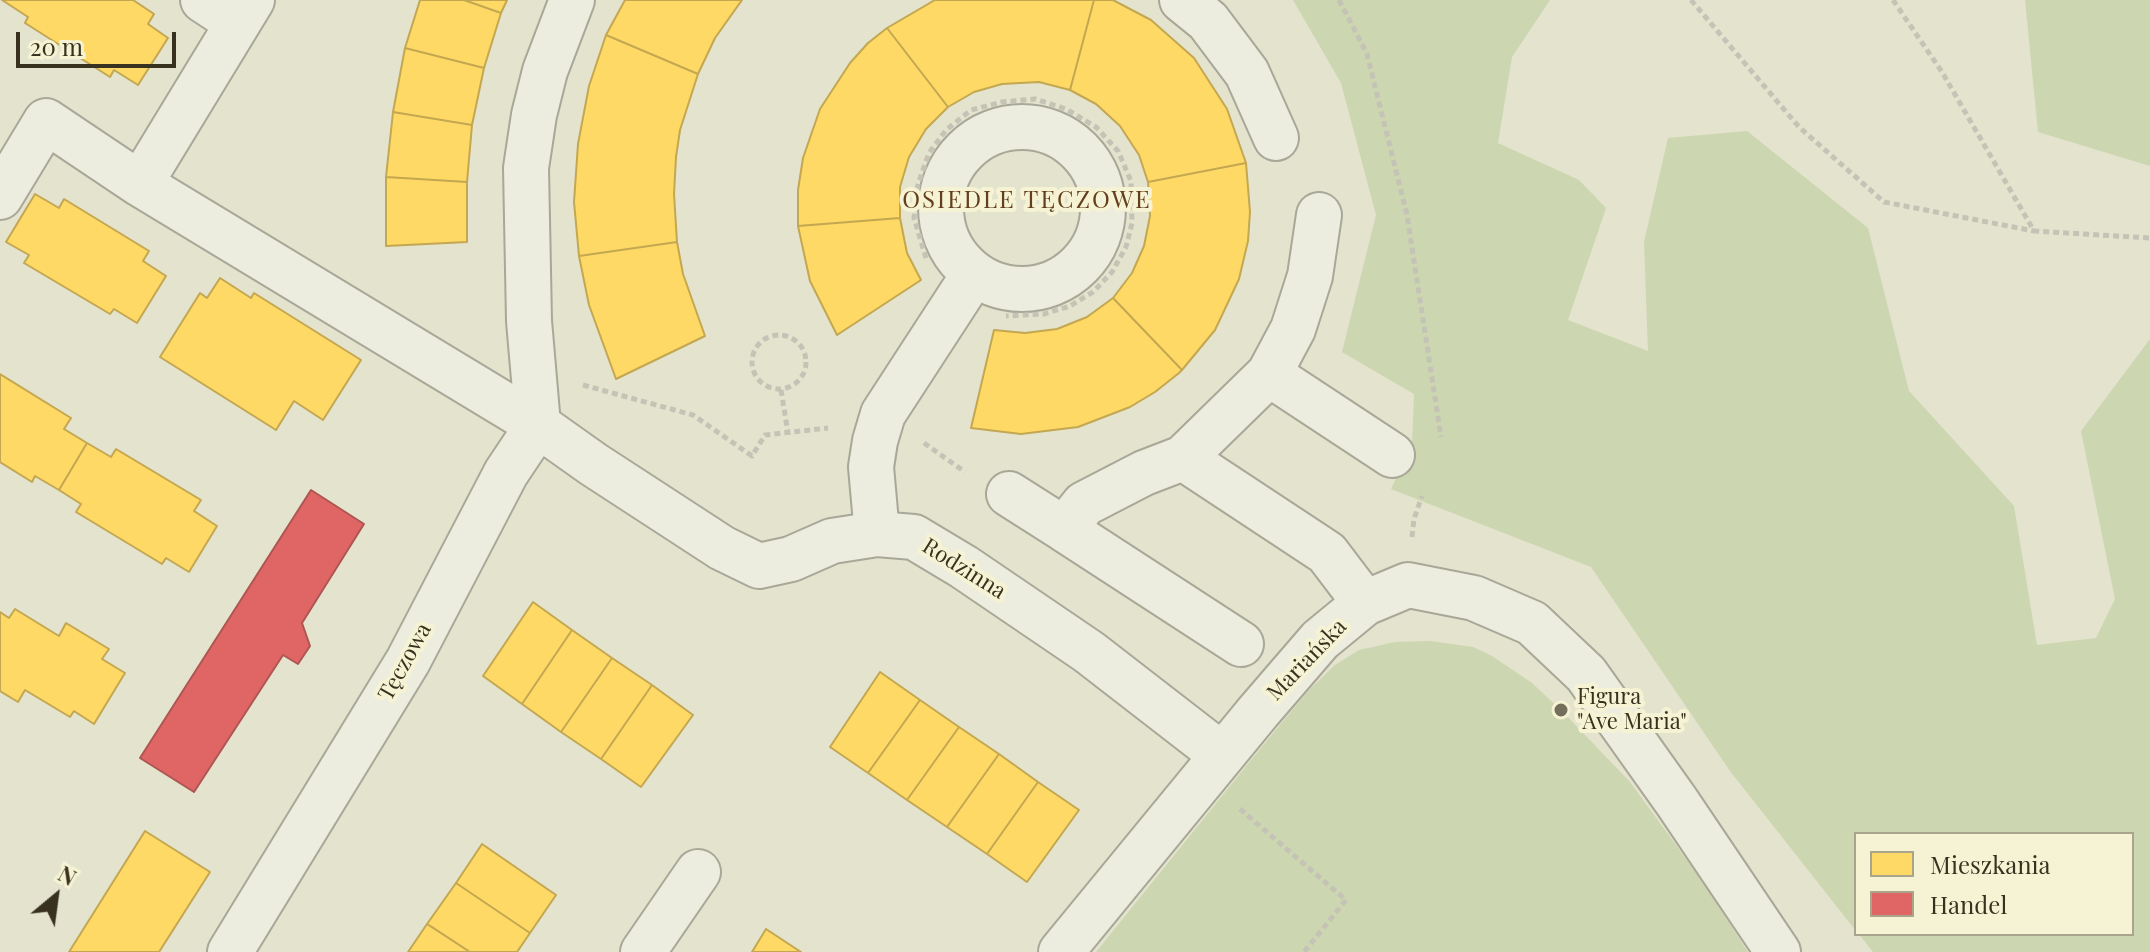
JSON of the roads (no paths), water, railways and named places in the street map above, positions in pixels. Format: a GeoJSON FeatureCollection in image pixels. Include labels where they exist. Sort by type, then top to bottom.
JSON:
{"type":"FeatureCollection","features":[{"type":"Feature","properties":{"kind":"street"},"geometry":{"type":"LineString","coordinates":[[538,425],[529,321],[526,168],[545,71],[572,0]]}},
{"type":"Feature","properties":{"kind":"street"},"geometry":{"type":"LineString","coordinates":[[1182,0],[1208,21],[1247,73],[1276,138]]}},
{"type":"Feature","properties":{"kind":"street"},"geometry":{"type":"LineString","coordinates":[[140,184],[231,8]]}},
{"type":"Feature","properties":{"kind":"street"},"geometry":{"type":"LineString","coordinates":[[0,197],[46,121],[140,184],[538,425]]}},
{"type":"Feature","properties":{"kind":"street"},"geometry":{"type":"LineString","coordinates":[[1064,529],[1084,504],[1144,473],[1183,458],[1269,374],[1293,329],[1310,276],[1319,215]]}},
{"type":"Feature","properties":{"kind":"street"},"geometry":{"type":"LineString","coordinates":[[877,534],[871,467],[883,414],[974,274]]}},
{"type":"Feature","properties":{"kind":"street"},"geometry":{"type":"LineString","coordinates":[[1269,374],[1392,455]]}},
{"type":"Feature","properties":{"kind":"street","name":"Rodzinna"},"geometry":{"type":"LineString","coordinates":[[538,425],[722,548],[759,566],[791,559],[832,541],[877,534],[914,537],[1089,652],[1213,767]]}},
{"type":"Feature","properties":{"kind":"street","name":"Tęczowa"},"geometry":{"type":"LineString","coordinates":[[230,952],[408,661],[506,473],[538,425]]}},
{"type":"Feature","properties":{"kind":"street"},"geometry":{"type":"LineString","coordinates":[[1183,458],[1327,553],[1365,603]]}},
{"type":"Feature","properties":{"kind":"street"},"geometry":{"type":"LineString","coordinates":[[1009,494],[1241,644]]}},
{"type":"Feature","properties":{"kind":"street","name":"Mariańska"},"geometry":{"type":"LineString","coordinates":[[1061,952],[1320,640],[1365,603],[1408,585],[1474,598],[1532,623],[1586,674],[1778,952]]}},
{"type":"Feature","properties":{"kind":"street"},"geometry":{"type":"LineString","coordinates":[[643,952],[698,872]]}},
{"type":"Feature","properties":{"kind":"place","name":"Figura \"Ave Maria\""},"geometry":{"type":"Point","coordinates":[1561,710]}},
{"type":"Feature","properties":{"kind":"district","name":"OSIEDLE TĘCZOWE"},"geometry":{"type":"Point","coordinates":[1027,201]}}]}
